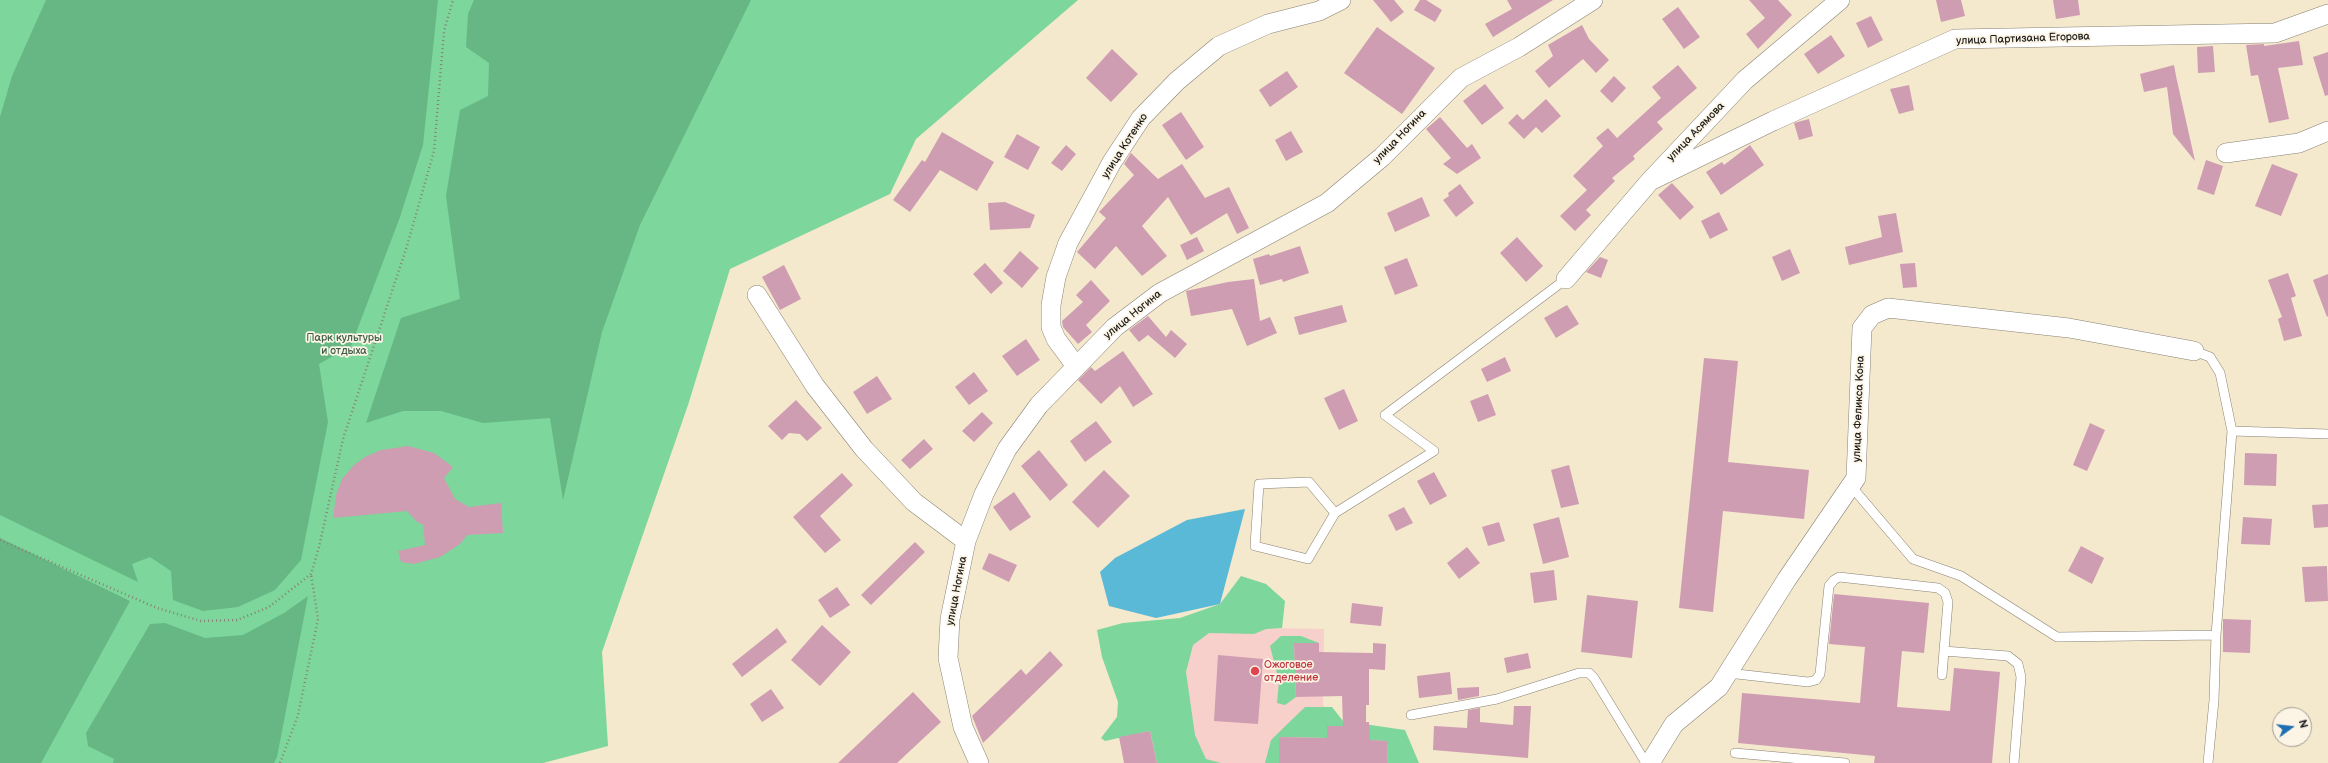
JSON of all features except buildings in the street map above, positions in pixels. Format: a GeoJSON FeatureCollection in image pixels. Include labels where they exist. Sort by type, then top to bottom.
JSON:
{"type":"FeatureCollection","features":[{"type":"Feature","properties":{"kind":"street","name":"улица Котенко"},"geometry":{"type":"LineString","coordinates":[[1076,366],[1056,339],[1051,327],[1050,305],[1056,277],[1068,243],[1112,162],[1141,118],[1177,81],[1219,46],[1268,24],[1319,11],[1341,0]]}},
{"type":"Feature","properties":{"kind":"street","name":"улица Ногина"},"geometry":{"type":"LineString","coordinates":[[979,763],[963,728],[948,658],[950,619],[966,541],[984,494],[1007,449],[1040,405],[1115,327],[1160,292],[1327,203],[1382,157],[1461,78],[1519,47],[1593,0]]}},
{"type":"Feature","properties":{"kind":"street","name":"улица Асямова"},"geometry":{"type":"LineString","coordinates":[[1566,279],[1650,180],[1745,80],[1840,0]]}},
{"type":"Feature","properties":{"kind":"street","name":"улица Партизана Егорова"},"geometry":{"type":"LineString","coordinates":[[1650,180],[1773,121],[1955,39],[2275,33],[2328,14]]}},
{"type":"Feature","properties":{"kind":"street"},"geometry":{"type":"LineString","coordinates":[[2226,154],[2299,143],[2328,131]]}},
{"type":"Feature","properties":{"kind":"street"},"geometry":{"type":"LineString","coordinates":[[757,295],[815,386],[864,449],[914,502],[966,541]]}},
{"type":"Feature","properties":{"kind":"street","name":"улица Феликса Кона"},"geometry":{"type":"LineString","coordinates":[[1650,763],[1674,724],[1719,687],[1787,579],[1856,478],[1862,328],[1872,315],[1888,308],[2069,328],[2194,351]]}},
{"type":"Feature","properties":{"kind":"lane"},"geometry":{"type":"LineString","coordinates":[[1335,513],[1309,482],[1258,484],[1255,546],[1308,559],[1335,513],[1434,451],[1385,415],[1566,279]]}},
{"type":"Feature","properties":{"kind":"lane"},"geometry":{"type":"LineString","coordinates":[[2194,351],[2210,357],[2220,373],[2232,431],[2216,635],[2214,700],[2208,763]]}},
{"type":"Feature","properties":{"kind":"lane"},"geometry":{"type":"LineString","coordinates":[[2232,431],[2328,434]]}},
{"type":"Feature","properties":{"kind":"lane"},"geometry":{"type":"LineString","coordinates":[[1851,486],[1913,559],[1960,576],[2057,637],[2216,635]]}},
{"type":"Feature","properties":{"kind":"lane"},"geometry":{"type":"LineString","coordinates":[[1728,673],[1808,682],[1816,680],[1820,674],[1829,586],[1839,577],[1938,588],[1945,593],[1948,602],[1942,675]]}},
{"type":"Feature","properties":{"kind":"lane"},"geometry":{"type":"LineString","coordinates":[[1944,651],[2008,656],[2018,664],[2021,677],[2014,763]]}},
{"type":"Feature","properties":{"kind":"lane"},"geometry":{"type":"LineString","coordinates":[[1411,715],[1497,699],[1579,673],[1589,673],[1594,678],[1646,763]]}},
{"type":"Feature","properties":{"kind":"lane"},"geometry":{"type":"LineString","coordinates":[[1735,753],[1845,763]]}},
{"type":"Feature","properties":{"kind":"path"},"geometry":{"type":"LineString","coordinates":[[280,763],[298,715],[318,619],[311,574],[319,547],[343,439],[407,246],[434,151],[444,31],[453,0]]}},
{"type":"Feature","properties":{"kind":"path"},"geometry":{"type":"LineString","coordinates":[[0,540],[157,608],[201,621],[237,620],[269,607],[311,574]]}},
{"type":"Feature","properties":{"kind":"shaded area","name":"Ожоговое отделение"},"geometry":{"type":"Polygon","coordinates":[[[1202,627],[1324,629],[1323,705],[1341,724],[1406,733],[1404,763],[1161,763],[1184,704],[1189,639],[1202,627]]]}},
{"type":"Feature","properties":{"kind":"green space","name":"Парк культуры и отдыха"},"geometry":{"type":"Polygon","coordinates":[[[0,0],[1078,0],[916,139],[890,194],[730,269],[688,405],[602,652],[608,746],[543,763],[0,763],[0,0]]]}},
{"type":"Feature","properties":{"kind":"green space"},"geometry":{"type":"Polygon","coordinates":[[[46,0],[438,0],[423,145],[400,217],[351,346],[319,364],[328,422],[301,560],[275,590],[238,607],[203,611],[173,600],[171,571],[150,557],[132,564],[138,582],[0,515],[0,117],[12,76],[46,0]]]}},
{"type":"Feature","properties":{"kind":"green space"},"geometry":{"type":"Polygon","coordinates":[[[474,0],[751,0],[640,225],[602,332],[563,500],[550,418],[483,423],[441,411],[403,411],[366,423],[401,318],[460,299],[446,196],[460,110],[488,96],[489,63],[466,47],[468,14],[474,0]]]}},
{"type":"Feature","properties":{"kind":"green space"},"geometry":{"type":"Polygon","coordinates":[[[0,538],[130,601],[41,763],[0,763],[0,538]]]}},
{"type":"Feature","properties":{"kind":"green space"},"geometry":{"type":"Polygon","coordinates":[[[1241,576],[1266,584],[1285,601],[1282,628],[1266,629],[1254,634],[1209,633],[1193,645],[1186,672],[1195,735],[1206,759],[1221,763],[1157,763],[1150,731],[1105,741],[1101,738],[1117,717],[1118,702],[1102,657],[1097,630],[1123,623],[1180,618],[1220,604],[1241,576]]]}},
{"type":"Feature","properties":{"kind":"green space"},"geometry":{"type":"Polygon","coordinates":[[[308,596],[277,757],[274,763],[113,763],[114,759],[88,746],[86,733],[150,624],[165,623],[205,638],[243,635],[284,613],[308,596]]]}},
{"type":"Feature","properties":{"kind":"green space"},"geometry":{"type":"Polygon","coordinates":[[[1281,636],[1301,636],[1319,643],[1294,644],[1296,697],[1285,705],[1277,703],[1279,681],[1270,646],[1281,636]]]}},
{"type":"Feature","properties":{"kind":"green space"},"geometry":{"type":"Polygon","coordinates":[[[1305,707],[1332,707],[1343,721],[1405,730],[1419,763],[1387,763],[1388,741],[1350,740],[1343,726],[1328,726],[1327,738],[1279,737],[1279,763],[1265,763],[1271,740],[1305,707]]]}},
{"type":"Feature","properties":{"kind":"water"},"geometry":{"type":"Polygon","coordinates":[[[1245,509],[1220,604],[1156,618],[1109,606],[1100,572],[1115,558],[1187,520],[1245,509]]]}},
{"type":"Feature","properties":{"kind":"place","name":"Ожоговое отделение"},"geometry":{"type":"Point","coordinates":[1255,671]}}]}
